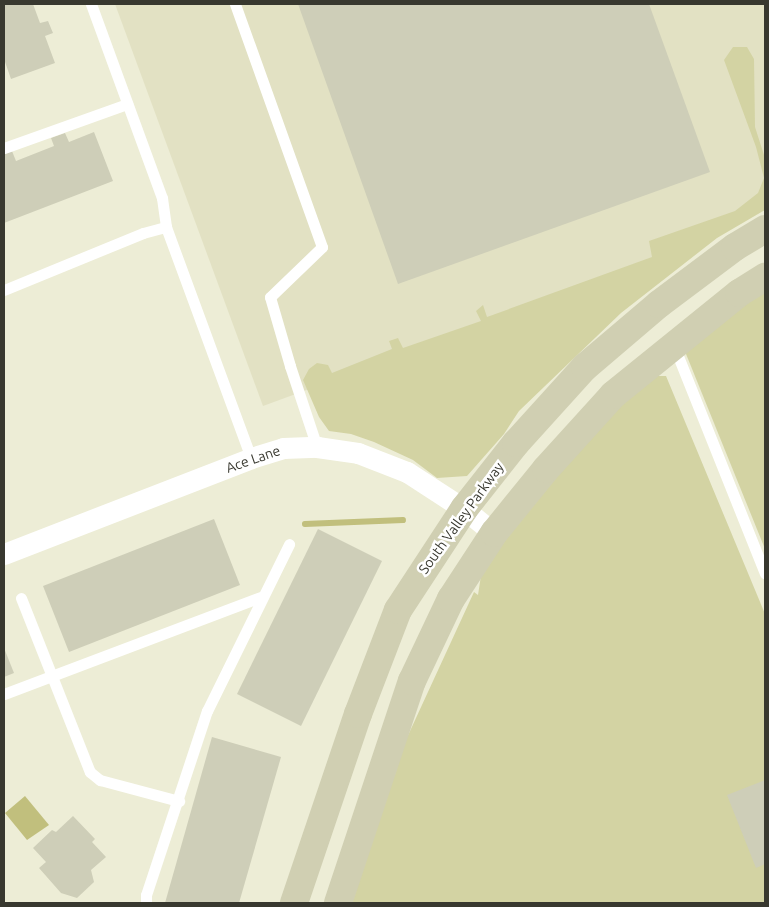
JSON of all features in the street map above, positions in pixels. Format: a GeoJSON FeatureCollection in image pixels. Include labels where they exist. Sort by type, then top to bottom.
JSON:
{"type":"FeatureCollection","features":[{"type":"Feature","properties":{"kind":"main road","name":"South Valley Parkway"},"geometry":{"type":"LineString","coordinates":[[294,903],[358,714],[398,610],[464,509],[516,443],[585,366],[659,304],[735,247],[765,230]]}},
{"type":"Feature","properties":{"kind":"main road"},"geometry":{"type":"LineString","coordinates":[[338,903],[412,682],[451,599],[494,533],[546,469],[613,395],[739,292],[765,277]]}},
{"type":"Feature","properties":{"kind":"street","name":"Ace Lane"},"geometry":{"type":"LineString","coordinates":[[4,554],[251,458],[282,448],[316,446],[358,454],[407,472],[464,509],[494,533]]}},
{"type":"Feature","properties":{"kind":"lane"},"geometry":{"type":"LineString","coordinates":[[91,4],[162,198],[166,227],[251,458]]}},
{"type":"Feature","properties":{"kind":"lane"},"geometry":{"type":"LineString","coordinates":[[235,4],[322,247],[270,297],[316,446]]}},
{"type":"Feature","properties":{"kind":"lane"},"geometry":{"type":"LineString","coordinates":[[4,148],[127,104]]}},
{"type":"Feature","properties":{"kind":"lane"},"geometry":{"type":"LineString","coordinates":[[4,290],[142,234],[166,227]]}},
{"type":"Feature","properties":{"kind":"lane"},"geometry":{"type":"LineString","coordinates":[[674,344],[765,574]]}},
{"type":"Feature","properties":{"kind":"lane"},"geometry":{"type":"LineString","coordinates":[[146,903],[146,895],[179,801],[207,711],[288,544]]}},
{"type":"Feature","properties":{"kind":"lane"},"geometry":{"type":"LineString","coordinates":[[4,694],[263,596]]}},
{"type":"Feature","properties":{"kind":"lane"},"geometry":{"type":"LineString","coordinates":[[22,598],[90,772],[100,780],[179,801]]}},
{"type":"Feature","properties":{"kind":"shaded area"},"geometry":{"type":"Polygon","coordinates":[[[115,4],[765,4],[765,197],[666,258],[263,406],[115,4]]]}},
{"type":"Feature","properties":{"kind":"shaded area"},"geometry":{"type":"Polygon","coordinates":[[[733,47],[747,47],[754,59],[755,127],[765,158],[765,210],[717,238],[621,313],[519,411],[504,434],[467,476],[437,478],[413,460],[374,442],[351,434],[329,431],[319,417],[303,380],[309,369],[317,363],[328,365],[332,373],[392,349],[389,341],[398,338],[403,348],[481,321],[476,311],[483,305],[487,317],[652,257],[649,241],[735,211],[758,193],[764,178],[756,147],[724,60],[733,47]]]}},
{"type":"Feature","properties":{"kind":"shaded area"},"geometry":{"type":"Polygon","coordinates":[[[765,286],[765,549],[684,349],[765,286]]]}},
{"type":"Feature","properties":{"kind":"shaded area"},"geometry":{"type":"Polygon","coordinates":[[[657,376],[666,376],[765,614],[765,902],[349,903],[387,781],[474,592],[478,595],[482,569],[571,450],[630,389],[657,376]]]}},
{"type":"Feature","properties":{"kind":"shaded area"},"geometry":{"type":"Polygon","coordinates":[[[25,796],[49,825],[27,840],[5,813],[25,796]]]}},
{"type":"Feature","properties":{"kind":"building"},"geometry":{"type":"Polygon","coordinates":[[[4,4],[33,4],[40,23],[48,21],[53,33],[45,36],[55,63],[11,79],[4,59],[4,4]]]}},
{"type":"Feature","properties":{"kind":"building"},"geometry":{"type":"Polygon","coordinates":[[[298,4],[649,4],[710,172],[398,284],[298,4]]]}},
{"type":"Feature","properties":{"kind":"building"},"geometry":{"type":"Polygon","coordinates":[[[94,132],[113,181],[4,223],[4,154],[12,151],[16,161],[54,146],[51,138],[65,133],[69,142],[94,132]]]}},
{"type":"Feature","properties":{"kind":"building"},"geometry":{"type":"Polygon","coordinates":[[[214,519],[240,585],[69,652],[43,586],[214,519]]]}},
{"type":"Feature","properties":{"kind":"building"},"geometry":{"type":"Polygon","coordinates":[[[318,529],[382,561],[301,726],[237,694],[318,529]]]}},
{"type":"Feature","properties":{"kind":"building"},"geometry":{"type":"Polygon","coordinates":[[[4,648],[14,673],[4,677],[4,648]]]}},
{"type":"Feature","properties":{"kind":"building"},"geometry":{"type":"Polygon","coordinates":[[[212,737],[281,757],[239,903],[165,903],[212,737]]]}},
{"type":"Feature","properties":{"kind":"building"},"geometry":{"type":"Polygon","coordinates":[[[765,780],[765,864],[756,868],[727,795],[765,780]]]}},
{"type":"Feature","properties":{"kind":"building"},"geometry":{"type":"Polygon","coordinates":[[[73,816],[95,839],[92,842],[106,857],[91,870],[94,882],[77,898],[61,893],[39,868],[46,862],[33,848],[52,830],[56,832],[73,816]]]}},
{"type":"Feature","properties":{"kind":"waterway"},"geometry":{"type":"LineString","coordinates":[[305,524],[403,520]]}}]}
